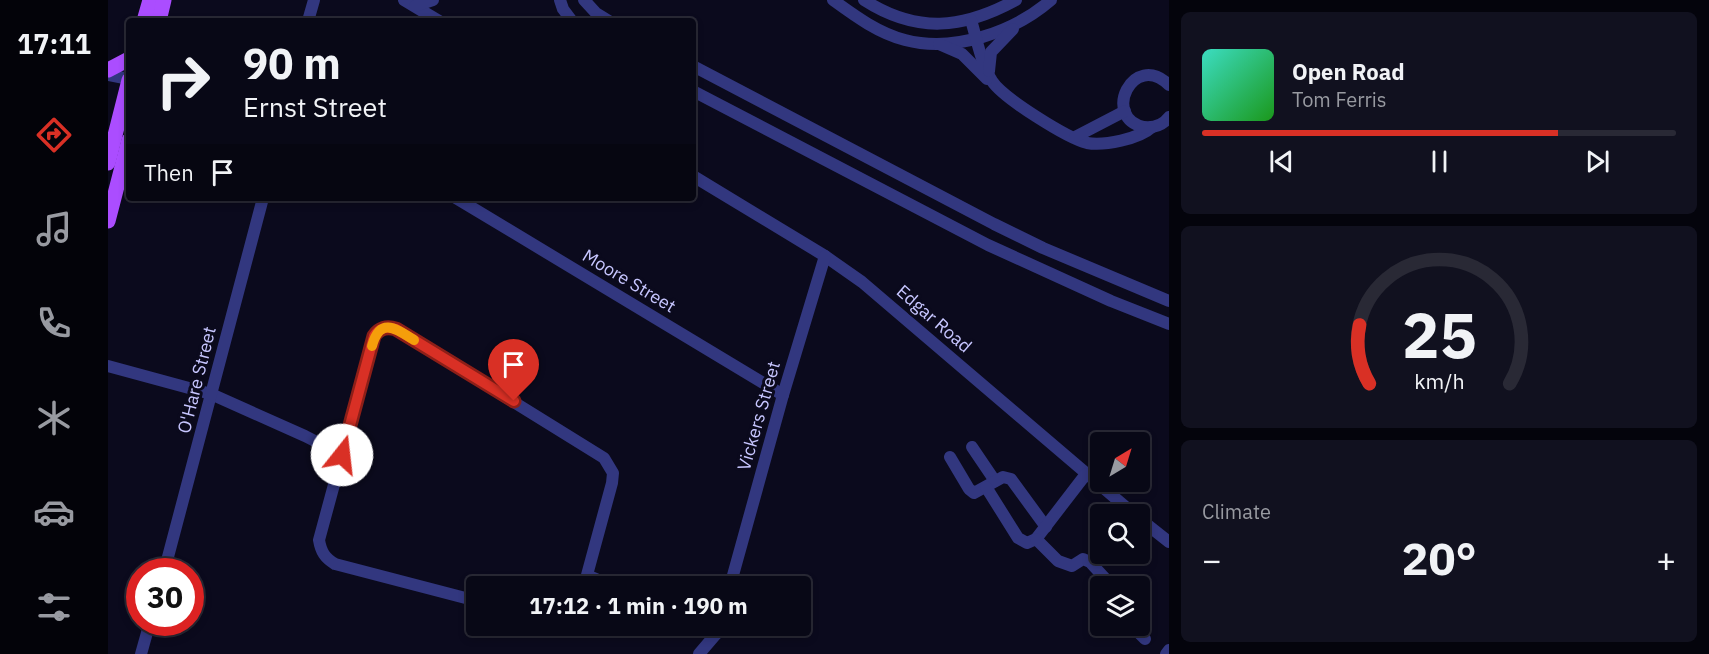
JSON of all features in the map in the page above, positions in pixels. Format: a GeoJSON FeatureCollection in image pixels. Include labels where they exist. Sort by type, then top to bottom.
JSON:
{"type":"FeatureCollection","features":[{"type":"Feature","properties":{"kind":"main road"},"geometry":{"type":"LineString","coordinates":[[145,18],[150,0]]}},
{"type":"Feature","properties":{"kind":"main road"},"geometry":{"type":"LineString","coordinates":[[160,18],[164,0]]}},
{"type":"Feature","properties":{"kind":"main road"},"geometry":{"type":"LineString","coordinates":[[108,70],[126,61]]}},
{"type":"Feature","properties":{"kind":"main road"},"geometry":{"type":"LineString","coordinates":[[108,163],[126,92]]}},
{"type":"Feature","properties":{"kind":"main road"},"geometry":{"type":"LineString","coordinates":[[108,222],[126,152]]}},
{"type":"Feature","properties":{"kind":"street"},"geometry":{"type":"LineString","coordinates":[[309,18],[314,0]]}},
{"type":"Feature","properties":{"kind":"street"},"geometry":{"type":"LineString","coordinates":[[410,3],[434,0]]}},
{"type":"Feature","properties":{"kind":"street"},"geometry":{"type":"LineString","coordinates":[[560,0],[570,18]]}},
{"type":"Feature","properties":{"kind":"street"},"geometry":{"type":"LineString","coordinates":[[584,0],[604,18]]}},
{"type":"Feature","properties":{"kind":"street"},"geometry":{"type":"LineString","coordinates":[[833,0],[858,18],[890,35],[906,40],[937,43],[976,38],[1021,22]]}},
{"type":"Feature","properties":{"kind":"street"},"geometry":{"type":"LineString","coordinates":[[864,0],[882,10],[915,22],[932,24],[953,24],[971,20],[998,10],[1016,0]]}},
{"type":"Feature","properties":{"kind":"street"},"geometry":{"type":"LineString","coordinates":[[992,81],[989,68],[991,52],[1021,22],[1051,0]]}},
{"type":"Feature","properties":{"kind":"street"},"geometry":{"type":"LineString","coordinates":[[410,3],[434,18]]}},
{"type":"Feature","properties":{"kind":"street"},"geometry":{"type":"LineString","coordinates":[[971,20],[992,81]]}},
{"type":"Feature","properties":{"kind":"street"},"geometry":{"type":"LineString","coordinates":[[937,43],[962,54],[1030,113],[1085,142],[1131,139],[1160,125],[1169,117]]}},
{"type":"Feature","properties":{"kind":"street"},"geometry":{"type":"LineString","coordinates":[[696,68],[994,224],[1043,248],[1169,301]]}},
{"type":"Feature","properties":{"kind":"street"},"geometry":{"type":"LineString","coordinates":[[108,75],[126,79]]}},
{"type":"Feature","properties":{"kind":"street"},"geometry":{"type":"LineString","coordinates":[[1152,127],[1139,125],[1128,117],[1125,111],[1124,95],[1127,88],[1139,77],[1155,76],[1169,85]]}},
{"type":"Feature","properties":{"kind":"street"},"geometry":{"type":"LineString","coordinates":[[696,93],[988,245],[1169,324]]}},
{"type":"Feature","properties":{"kind":"street"},"geometry":{"type":"LineString","coordinates":[[1075,137],[1125,111]]}},
{"type":"Feature","properties":{"kind":"street","name":"Edgar Road"},"geometry":{"type":"LineString","coordinates":[[696,178],[825,256],[862,282],[1122,504]]}},
{"type":"Feature","properties":{"kind":"street","name":"O'Hare Street"},"geometry":{"type":"LineString","coordinates":[[168,558],[262,201]]}},
{"type":"Feature","properties":{"kind":"street","name":"Moore Street"},"geometry":{"type":"LineString","coordinates":[[461,201],[783,395]]}},
{"type":"Feature","properties":{"kind":"street","name":"Vickers Street"},"geometry":{"type":"LineString","coordinates":[[733,576],[783,395],[825,256]]}},
{"type":"Feature","properties":{"kind":"street"},"geometry":{"type":"LineString","coordinates":[[466,598],[341,566],[326,557],[319,540],[374,336],[382,329],[389,327],[396,329],[604,458],[613,473],[612,483],[587,576]]}},
{"type":"Feature","properties":{"kind":"street"},"geometry":{"type":"LineString","coordinates":[[108,366],[211,394],[342,455]]}},
{"type":"Feature","properties":{"kind":"street"},"geometry":{"type":"LineString","coordinates":[[972,447],[1018,538],[1027,543],[1036,538],[1046,527],[1086,474]]}},
{"type":"Feature","properties":{"kind":"street"},"geometry":{"type":"LineString","coordinates":[[950,457],[970,491],[975,493],[1007,477],[1014,481],[1046,527]]}},
{"type":"Feature","properties":{"kind":"street"},"geometry":{"type":"LineString","coordinates":[[1150,527],[1169,542]]}},
{"type":"Feature","properties":{"kind":"street"},"geometry":{"type":"LineString","coordinates":[[1036,538],[1064,564],[1072,566],[1083,559],[1090,562],[1103,576]]}},
{"type":"Feature","properties":{"kind":"street"},"geometry":{"type":"LineString","coordinates":[[141,654],[146,636]]}},
{"type":"Feature","properties":{"kind":"street"},"geometry":{"type":"LineString","coordinates":[[699,654],[713,636]]}},
{"type":"Feature","properties":{"kind":"street"},"geometry":{"type":"LineString","coordinates":[[1142,636],[1145,639]]}},
{"type":"Feature","properties":{"kind":"street"},"geometry":{"type":"LineString","coordinates":[[1166,654],[1169,650]]}},
{"type":"Feature","properties":{"kind":"slow traffic"},"geometry":{"type":"LineString","coordinates":[[372,346],[376,333],[386,328],[393,327],[414,340]]}},
{"type":"Feature","properties":{"kind":"route"},"geometry":{"type":"LineString","coordinates":[[342,455],[374,336],[386,328],[393,327],[514,401]]}}]}
